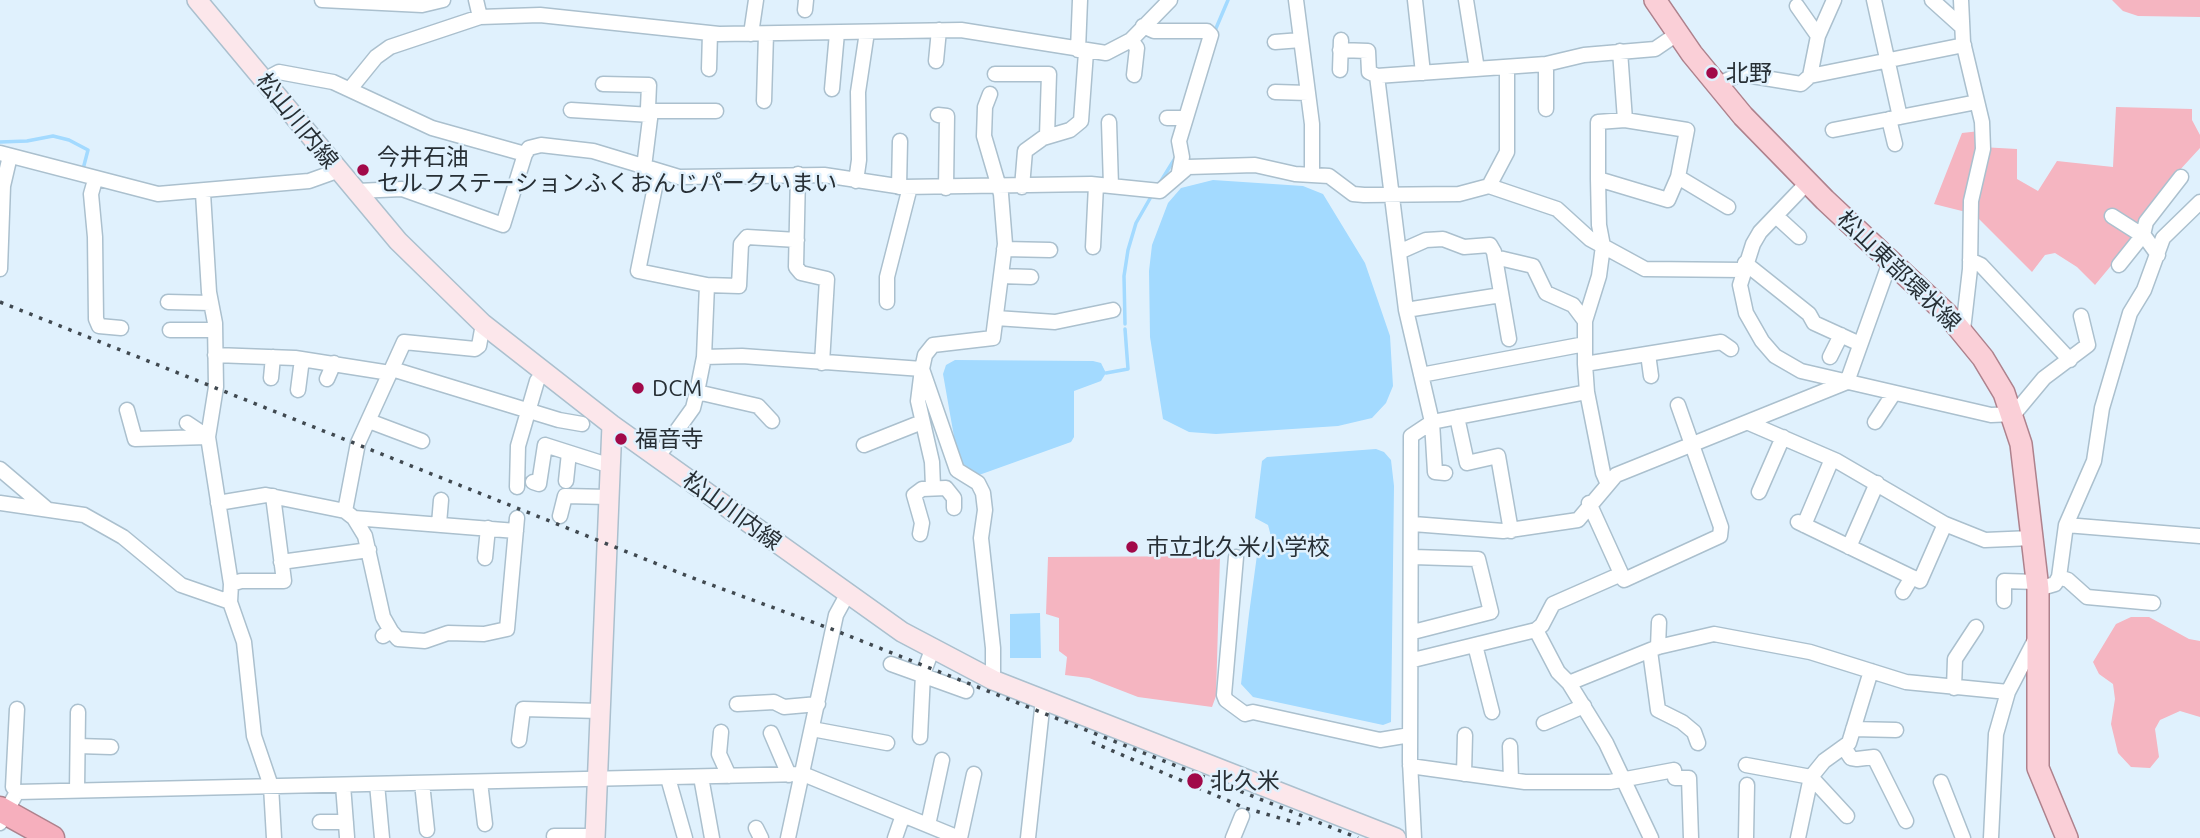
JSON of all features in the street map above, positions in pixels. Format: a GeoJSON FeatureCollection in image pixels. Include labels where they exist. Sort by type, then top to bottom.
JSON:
{"type":"FeatureCollection","features":[{"type":"Feature","properties":{"kind":"highway"},"geometry":{"type":"LineString","coordinates":[[5,813],[18,838]]}},
{"type":"Feature","properties":{"kind":"highway"},"geometry":{"type":"LineString","coordinates":[[5,813],[52,838]]}},
{"type":"Feature","properties":{"kind":"main road","name":"松山川内線"},"geometry":{"type":"LineString","coordinates":[[197,0],[398,241],[483,324],[612,425],[848,593],[932,650],[993,680],[1396,838]]}},
{"type":"Feature","properties":{"kind":"main road","name":"松山東部環状線"},"geometry":{"type":"LineString","coordinates":[[1655,0],[1677,34],[1717,85],[1807,183],[1891,259],[1963,330],[1996,376],[2014,414],[2021,444],[2038,585],[2038,768],[2067,838]]}},
{"type":"Feature","properties":{"kind":"main road"},"geometry":{"type":"LineString","coordinates":[[595,837],[612,425]]}},
{"type":"Feature","properties":{"kind":"street"},"geometry":{"type":"LineString","coordinates":[[322,0],[422,5],[443,0]]}},
{"type":"Feature","properties":{"kind":"street"},"geometry":{"type":"LineString","coordinates":[[475,0],[480,17]]}},
{"type":"Feature","properties":{"kind":"street"},"geometry":{"type":"LineString","coordinates":[[756,0],[764,101]]}},
{"type":"Feature","properties":{"kind":"street"},"geometry":{"type":"LineString","coordinates":[[1022,187],[1025,152],[1046,136],[1070,130],[1081,121],[1080,0]]}},
{"type":"Feature","properties":{"kind":"street"},"geometry":{"type":"LineString","coordinates":[[1296,0],[1308,93],[1312,175]]}},
{"type":"Feature","properties":{"kind":"street"},"geometry":{"type":"LineString","coordinates":[[1415,0],[1423,73]]}},
{"type":"Feature","properties":{"kind":"street"},"geometry":{"type":"LineString","coordinates":[[1466,0],[1477,69]]}},
{"type":"Feature","properties":{"kind":"street"},"geometry":{"type":"LineString","coordinates":[[1810,76],[1818,36],[1834,0]]}},
{"type":"Feature","properties":{"kind":"street"},"geometry":{"type":"LineString","coordinates":[[1874,0],[1886,59],[1895,144]]}},
{"type":"Feature","properties":{"kind":"street"},"geometry":{"type":"LineString","coordinates":[[1932,0],[1962,27]]}},
{"type":"Feature","properties":{"kind":"street"},"geometry":{"type":"LineString","coordinates":[[1961,0],[1964,45],[1977,102],[1983,149],[1971,201],[1970,260],[1963,330]]}},
{"type":"Feature","properties":{"kind":"street"},"geometry":{"type":"LineString","coordinates":[[350,89],[376,57],[390,47],[480,17],[528,7],[709,33],[939,30],[977,32],[1106,53],[1131,40],[1165,2]]}},
{"type":"Feature","properties":{"kind":"street"},"geometry":{"type":"LineString","coordinates":[[1797,6],[1818,36]]}},
{"type":"Feature","properties":{"kind":"street"},"geometry":{"type":"LineString","coordinates":[[1143,26],[1154,30],[1208,30],[1211,35],[1179,141],[1182,157],[1179,172]]}},
{"type":"Feature","properties":{"kind":"street"},"geometry":{"type":"LineString","coordinates":[[936,61],[939,30]]}},
{"type":"Feature","properties":{"kind":"street"},"geometry":{"type":"LineString","coordinates":[[856,181],[859,160],[858,92],[867,32]]}},
{"type":"Feature","properties":{"kind":"street"},"geometry":{"type":"LineString","coordinates":[[709,33],[709,69]]}},
{"type":"Feature","properties":{"kind":"street"},"geometry":{"type":"LineString","coordinates":[[832,89],[837,33]]}},
{"type":"Feature","properties":{"kind":"street"},"geometry":{"type":"LineString","coordinates":[[1340,70],[1341,45],[1368,51],[1369,72],[1377,76],[1546,64],[1584,55],[1655,49],[1677,34]]}},
{"type":"Feature","properties":{"kind":"street"},"geometry":{"type":"LineString","coordinates":[[1131,40],[1138,48],[1134,75]]}},
{"type":"Feature","properties":{"kind":"street"},"geometry":{"type":"LineString","coordinates":[[1275,42],[1301,40]]}},
{"type":"Feature","properties":{"kind":"street"},"geometry":{"type":"LineString","coordinates":[[1717,85],[1740,74],[1801,83],[1810,76],[1964,45]]}},
{"type":"Feature","properties":{"kind":"street"},"geometry":{"type":"LineString","coordinates":[[1620,51],[1625,120]]}},
{"type":"Feature","properties":{"kind":"street"},"geometry":{"type":"LineString","coordinates":[[1546,64],[1546,109]]}},
{"type":"Feature","properties":{"kind":"street"},"geometry":{"type":"LineString","coordinates":[[1489,186],[1507,152],[1507,67]]}},
{"type":"Feature","properties":{"kind":"street"},"geometry":{"type":"LineString","coordinates":[[264,80],[279,72],[333,82],[432,128],[525,154]]}},
{"type":"Feature","properties":{"kind":"street"},"geometry":{"type":"LineString","coordinates":[[995,74],[1049,74],[1046,136]]}},
{"type":"Feature","properties":{"kind":"street"},"geometry":{"type":"LineString","coordinates":[[1377,76],[1406,310],[1432,422],[1435,472],[1445,473]]}},
{"type":"Feature","properties":{"kind":"street"},"geometry":{"type":"LineString","coordinates":[[603,83],[649,86],[651,170],[638,271],[706,285],[739,286],[741,244],[747,237],[797,240]]}},
{"type":"Feature","properties":{"kind":"street"},"geometry":{"type":"LineString","coordinates":[[1275,92],[1308,93]]}},
{"type":"Feature","properties":{"kind":"street"},"geometry":{"type":"LineString","coordinates":[[933,487],[932,462],[918,401],[925,355],[933,345],[993,338],[996,318],[1004,249],[999,187],[984,136],[985,107],[990,94]]}},
{"type":"Feature","properties":{"kind":"street"},"geometry":{"type":"LineString","coordinates":[[1833,130],[1977,102]]}},
{"type":"Feature","properties":{"kind":"street"},"geometry":{"type":"LineString","coordinates":[[571,110],[651,113],[716,111]]}},
{"type":"Feature","properties":{"kind":"street"},"geometry":{"type":"LineString","coordinates":[[938,115],[947,116],[946,188]]}},
{"type":"Feature","properties":{"kind":"street"},"geometry":{"type":"LineString","coordinates":[[1167,118],[1186,118]]}},
{"type":"Feature","properties":{"kind":"street"},"geometry":{"type":"LineString","coordinates":[[1598,179],[1668,200],[1678,177],[1687,130],[1625,120],[1598,122],[1598,179],[1603,246],[1599,276],[1586,321],[1585,364],[1587,392],[1602,473],[1607,482]]}},
{"type":"Feature","properties":{"kind":"street"},"geometry":{"type":"LineString","coordinates":[[1093,247],[1109,122]]}},
{"type":"Feature","properties":{"kind":"street"},"geometry":{"type":"LineString","coordinates":[[887,302],[887,277],[904,187],[900,141]]}},
{"type":"Feature","properties":{"kind":"street"},"geometry":{"type":"LineString","coordinates":[[357,191],[402,189],[503,225],[525,154],[533,146],[593,150],[651,170],[717,178],[824,175],[904,187],[1103,185],[1160,191],[1188,167],[1209,164],[1255,165],[1329,176],[1353,194],[1459,194],[1489,186],[1557,209],[1584,235],[1653,271],[1744,266],[1809,314],[1814,323],[1860,344]]}},
{"type":"Feature","properties":{"kind":"street"},"geometry":{"type":"LineString","coordinates":[[0,269],[5,155],[158,194],[309,181],[337,171]]}},
{"type":"Feature","properties":{"kind":"street"},"geometry":{"type":"LineString","coordinates":[[798,174],[797,271],[827,279],[822,363]]}},
{"type":"Feature","properties":{"kind":"street"},"geometry":{"type":"LineString","coordinates":[[1678,177],[1728,207]]}},
{"type":"Feature","properties":{"kind":"street"},"geometry":{"type":"LineString","coordinates":[[2119,265],[2143,235],[2146,222],[2181,177]]}},
{"type":"Feature","properties":{"kind":"street"},"geometry":{"type":"LineString","coordinates":[[95,180],[91,194],[95,237],[96,319],[99,327],[121,328]]}},
{"type":"Feature","properties":{"kind":"street"},"geometry":{"type":"LineString","coordinates":[[1807,183],[1760,232],[1744,266],[1740,285],[1746,313],[1762,341],[1775,356],[1801,372],[1991,415],[2014,414],[2044,377],[2088,345],[2081,316]]}},
{"type":"Feature","properties":{"kind":"street"},"geometry":{"type":"LineString","coordinates":[[203,192],[215,330],[216,387],[208,437],[231,584],[230,602],[244,642],[254,736],[271,786],[274,838]]}},
{"type":"Feature","properties":{"kind":"street"},"geometry":{"type":"LineString","coordinates":[[2004,601],[2004,581],[2055,584],[2059,577],[2066,525],[2094,461],[2102,408],[2120,339],[2163,238],[2200,202]]}},
{"type":"Feature","properties":{"kind":"street"},"geometry":{"type":"LineString","coordinates":[[1776,216],[1799,237]]}},
{"type":"Feature","properties":{"kind":"street"},"geometry":{"type":"LineString","coordinates":[[2112,216],[2143,235],[2158,255]]}},
{"type":"Feature","properties":{"kind":"street"},"geometry":{"type":"LineString","coordinates":[[1399,252],[1426,240],[1443,239],[1464,247],[1490,245],[1495,257],[1509,339]]}},
{"type":"Feature","properties":{"kind":"street"},"geometry":{"type":"LineString","coordinates":[[1004,249],[1050,250]]}},
{"type":"Feature","properties":{"kind":"street"},"geometry":{"type":"LineString","coordinates":[[1495,257],[1533,266],[1546,293],[1573,305],[1586,321]]}},
{"type":"Feature","properties":{"kind":"street"},"geometry":{"type":"LineString","coordinates":[[1413,524],[1476,531],[1511,531],[1578,520],[1589,503],[1616,475],[1847,382],[1891,259]]}},
{"type":"Feature","properties":{"kind":"street"},"geometry":{"type":"LineString","coordinates":[[1970,260],[1981,265],[2070,360]]}},
{"type":"Feature","properties":{"kind":"street"},"geometry":{"type":"LineString","coordinates":[[1001,276],[1031,277]]}},
{"type":"Feature","properties":{"kind":"street"},"geometry":{"type":"LineString","coordinates":[[657,458],[693,408],[704,357],[706,285]]}},
{"type":"Feature","properties":{"kind":"street"},"geometry":{"type":"LineString","coordinates":[[1406,310],[1501,295]]}},
{"type":"Feature","properties":{"kind":"street"},"geometry":{"type":"LineString","coordinates":[[168,302],[211,303]]}},
{"type":"Feature","properties":{"kind":"street"},"geometry":{"type":"LineString","coordinates":[[996,318],[1055,322],[1113,310]]}},
{"type":"Feature","properties":{"kind":"street"},"geometry":{"type":"LineString","coordinates":[[218,503],[256,494],[350,515],[439,524],[516,524],[507,629],[484,634],[448,633],[425,641],[398,639],[387,634],[369,550],[350,515],[358,443],[404,342],[475,349],[479,346],[483,324]]}},
{"type":"Feature","properties":{"kind":"street"},"geometry":{"type":"LineString","coordinates":[[170,330],[215,330]]}},
{"type":"Feature","properties":{"kind":"street"},"geometry":{"type":"LineString","coordinates":[[1830,357],[1840,335]]}},
{"type":"Feature","properties":{"kind":"street"},"geometry":{"type":"LineString","coordinates":[[1585,364],[1721,342],[1731,349]]}},
{"type":"Feature","properties":{"kind":"street"},"geometry":{"type":"LineString","coordinates":[[1421,375],[1585,344]]}},
{"type":"Feature","properties":{"kind":"street"},"geometry":{"type":"LineString","coordinates":[[1648,354],[1651,376]]}},
{"type":"Feature","properties":{"kind":"street"},"geometry":{"type":"LineString","coordinates":[[215,355],[302,359],[391,371],[559,420],[582,424]]}},
{"type":"Feature","properties":{"kind":"street"},"geometry":{"type":"LineString","coordinates":[[704,357],[742,356],[922,369]]}},
{"type":"Feature","properties":{"kind":"street"},"geometry":{"type":"LineString","coordinates":[[271,378],[273,357]]}},
{"type":"Feature","properties":{"kind":"street"},"geometry":{"type":"LineString","coordinates":[[296,385],[302,359]]}},
{"type":"Feature","properties":{"kind":"street"},"geometry":{"type":"LineString","coordinates":[[327,379],[334,363]]}},
{"type":"Feature","properties":{"kind":"street"},"geometry":{"type":"LineString","coordinates":[[922,369],[957,470],[978,483],[983,493],[985,510],[981,538],[993,648],[993,680]]}},
{"type":"Feature","properties":{"kind":"street"},"geometry":{"type":"LineString","coordinates":[[517,487],[518,446],[528,409],[543,373]]}},
{"type":"Feature","properties":{"kind":"street"},"geometry":{"type":"LineString","coordinates":[[697,392],[758,406],[772,421]]}},
{"type":"Feature","properties":{"kind":"street"},"geometry":{"type":"LineString","coordinates":[[1414,838],[1410,766],[1413,660],[1411,436],[1432,422],[1587,392]]}},
{"type":"Feature","properties":{"kind":"street"},"geometry":{"type":"LineString","coordinates":[[1875,422],[1895,393]]}},
{"type":"Feature","properties":{"kind":"street"},"geometry":{"type":"LineString","coordinates":[[1589,503],[1619,575],[1624,580],[1720,536],[1721,527],[1690,446],[1678,405]]}},
{"type":"Feature","properties":{"kind":"street"},"geometry":{"type":"LineString","coordinates":[[127,410],[135,439],[208,437]]}},
{"type":"Feature","properties":{"kind":"street"},"geometry":{"type":"LineString","coordinates":[[1457,417],[1467,463],[1498,456],[1511,531]]}},
{"type":"Feature","properties":{"kind":"street"},"geometry":{"type":"LineString","coordinates":[[369,421],[422,441]]}},
{"type":"Feature","properties":{"kind":"street"},"geometry":{"type":"LineString","coordinates":[[864,445],[922,422]]}},
{"type":"Feature","properties":{"kind":"street"},"geometry":{"type":"LineString","coordinates":[[187,423],[208,437]]}},
{"type":"Feature","properties":{"kind":"street"},"geometry":{"type":"LineString","coordinates":[[1749,423],[1832,459],[1945,524],[1985,540],[2032,538]]}},
{"type":"Feature","properties":{"kind":"street"},"geometry":{"type":"LineString","coordinates":[[1759,492],[1783,437]]}},
{"type":"Feature","properties":{"kind":"street"},"geometry":{"type":"LineString","coordinates":[[533,482],[539,484],[545,445],[611,466]]}},
{"type":"Feature","properties":{"kind":"street"},"geometry":{"type":"LineString","coordinates":[[566,481],[569,453]]}},
{"type":"Feature","properties":{"kind":"street"},"geometry":{"type":"LineString","coordinates":[[1832,459],[1801,523],[1920,581],[1945,524]]}},
{"type":"Feature","properties":{"kind":"street"},"geometry":{"type":"LineString","coordinates":[[0,469],[47,509]]}},
{"type":"Feature","properties":{"kind":"street"},"geometry":{"type":"LineString","coordinates":[[1849,547],[1877,483]]}},
{"type":"Feature","properties":{"kind":"street"},"geometry":{"type":"LineString","coordinates":[[920,534],[922,523],[914,495],[933,487],[950,491],[954,508]]}},
{"type":"Feature","properties":{"kind":"street"},"geometry":{"type":"LineString","coordinates":[[231,584],[240,581],[284,581],[273,496]]}},
{"type":"Feature","properties":{"kind":"street"},"geometry":{"type":"LineString","coordinates":[[561,516],[565,496],[609,497]]}},
{"type":"Feature","properties":{"kind":"street"},"geometry":{"type":"LineString","coordinates":[[439,524],[441,500]]}},
{"type":"Feature","properties":{"kind":"street"},"geometry":{"type":"LineString","coordinates":[[0,503],[84,515],[123,537],[181,584],[230,602]]}},
{"type":"Feature","properties":{"kind":"street"},"geometry":{"type":"LineString","coordinates":[[478,523],[485,558]]}},
{"type":"Feature","properties":{"kind":"street"},"geometry":{"type":"LineString","coordinates":[[2066,525],[2200,536]]}},
{"type":"Feature","properties":{"kind":"street"},"geometry":{"type":"LineString","coordinates":[[281,562],[369,550]]}},
{"type":"Feature","properties":{"kind":"street"},"geometry":{"type":"LineString","coordinates":[[1236,557],[1226,700],[1245,714],[1253,712],[1380,740],[1410,735]]}},
{"type":"Feature","properties":{"kind":"street"},"geometry":{"type":"LineString","coordinates":[[1413,557],[1478,559],[1491,612],[1413,632]]}},
{"type":"Feature","properties":{"kind":"street"},"geometry":{"type":"LineString","coordinates":[[1413,660],[1536,630],[1542,625],[1553,604],[1619,575]]}},
{"type":"Feature","properties":{"kind":"street"},"geometry":{"type":"LineString","coordinates":[[1903,592],[1912,577]]}},
{"type":"Feature","properties":{"kind":"street"},"geometry":{"type":"LineString","coordinates":[[2059,577],[2068,580],[2087,597],[2153,603]]}},
{"type":"Feature","properties":{"kind":"street"},"geometry":{"type":"LineString","coordinates":[[788,838],[796,775],[813,729],[836,615],[848,593]]}},
{"type":"Feature","properties":{"kind":"street"},"geometry":{"type":"LineString","coordinates":[[1659,622],[1654,649],[1658,710],[1682,722],[1693,732],[1698,743]]}},
{"type":"Feature","properties":{"kind":"street"},"geometry":{"type":"LineString","coordinates":[[1954,688],[1955,659],[1976,627]]}},
{"type":"Feature","properties":{"kind":"street"},"geometry":{"type":"LineString","coordinates":[[1536,630],[1558,672],[1584,706],[1625,780],[1651,838]]}},
{"type":"Feature","properties":{"kind":"street"},"geometry":{"type":"LineString","coordinates":[[1991,838],[1996,734],[2008,692],[2039,633]]}},
{"type":"Feature","properties":{"kind":"street"},"geometry":{"type":"LineString","coordinates":[[1569,683],[1654,649],[1703,634],[1726,635],[1810,652],[1906,682],[2008,692]]}},
{"type":"Feature","properties":{"kind":"street"},"geometry":{"type":"LineString","coordinates":[[1475,645],[1492,712]]}},
{"type":"Feature","properties":{"kind":"street"},"geometry":{"type":"LineString","coordinates":[[920,737],[923,674],[932,650]]}},
{"type":"Feature","properties":{"kind":"street"},"geometry":{"type":"LineString","coordinates":[[891,664],[966,691]]}},
{"type":"Feature","properties":{"kind":"street"},"geometry":{"type":"LineString","coordinates":[[1798,838],[1811,777],[1824,761],[1845,748],[1871,671]]}},
{"type":"Feature","properties":{"kind":"street"},"geometry":{"type":"LineString","coordinates":[[1028,838],[1043,700]]}},
{"type":"Feature","properties":{"kind":"street"},"geometry":{"type":"LineString","coordinates":[[737,704],[774,702],[784,707],[818,704]]}},
{"type":"Feature","properties":{"kind":"street"},"geometry":{"type":"LineString","coordinates":[[1544,723],[1584,706]]}},
{"type":"Feature","properties":{"kind":"street"},"geometry":{"type":"LineString","coordinates":[[5,813],[13,787],[17,709]]}},
{"type":"Feature","properties":{"kind":"street"},"geometry":{"type":"LineString","coordinates":[[519,740],[523,709],[600,711]]}},
{"type":"Feature","properties":{"kind":"street"},"geometry":{"type":"LineString","coordinates":[[77,790],[78,712]]}},
{"type":"Feature","properties":{"kind":"street"},"geometry":{"type":"LineString","coordinates":[[813,729],[887,743]]}},
{"type":"Feature","properties":{"kind":"street"},"geometry":{"type":"LineString","coordinates":[[1853,729],[1896,730]]}},
{"type":"Feature","properties":{"kind":"street"},"geometry":{"type":"LineString","coordinates":[[721,732],[719,754],[729,776]]}},
{"type":"Feature","properties":{"kind":"street"},"geometry":{"type":"LineString","coordinates":[[771,733],[796,775]]}},
{"type":"Feature","properties":{"kind":"street"},"geometry":{"type":"LineString","coordinates":[[1464,774],[1465,735]]}},
{"type":"Feature","properties":{"kind":"street"},"geometry":{"type":"LineString","coordinates":[[78,746],[111,747]]}},
{"type":"Feature","properties":{"kind":"street"},"geometry":{"type":"LineString","coordinates":[[1510,746],[1511,780]]}},
{"type":"Feature","properties":{"kind":"street"},"geometry":{"type":"LineString","coordinates":[[1845,748],[1851,758],[1874,757],[1906,821]]}},
{"type":"Feature","properties":{"kind":"street"},"geometry":{"type":"LineString","coordinates":[[928,825],[942,760]]}},
{"type":"Feature","properties":{"kind":"street"},"geometry":{"type":"LineString","coordinates":[[1746,765],[1811,777],[1847,816]]}},
{"type":"Feature","properties":{"kind":"street"},"geometry":{"type":"LineString","coordinates":[[1410,766],[1511,780],[1625,780],[1674,770],[1675,778],[1689,778],[1691,838]]}},
{"type":"Feature","properties":{"kind":"street"},"geometry":{"type":"LineString","coordinates":[[5,813],[77,790],[796,775],[959,838],[974,774]]}},
{"type":"Feature","properties":{"kind":"street"},"geometry":{"type":"LineString","coordinates":[[701,777],[712,838]]}},
{"type":"Feature","properties":{"kind":"street"},"geometry":{"type":"LineString","coordinates":[[668,778],[685,838]]}},
{"type":"Feature","properties":{"kind":"street"},"geometry":{"type":"LineString","coordinates":[[480,782],[485,824]]}},
{"type":"Feature","properties":{"kind":"street"},"geometry":{"type":"LineString","coordinates":[[1941,782],[1963,838]]}},
{"type":"Feature","properties":{"kind":"street"},"geometry":{"type":"LineString","coordinates":[[422,783],[427,830]]}},
{"type":"Feature","properties":{"kind":"street"},"geometry":{"type":"LineString","coordinates":[[377,784],[382,838]]}},
{"type":"Feature","properties":{"kind":"street"},"geometry":{"type":"LineString","coordinates":[[320,822],[346,830],[344,785]]}},
{"type":"Feature","properties":{"kind":"street"},"geometry":{"type":"LineString","coordinates":[[1746,838],[1747,785]]}},
{"type":"Feature","properties":{"kind":"street"},"geometry":{"type":"LineString","coordinates":[[895,838],[903,816]]}},
{"type":"Feature","properties":{"kind":"street"},"geometry":{"type":"LineString","coordinates":[[1233,838],[1242,816]]}},
{"type":"Feature","properties":{"kind":"street"},"geometry":{"type":"LineString","coordinates":[[554,836],[595,837]]}},
{"type":"Feature","properties":{"kind":"shaded area"},"geometry":{"type":"Polygon","coordinates":[[[2112,0],[2200,0],[2200,17],[2138,16],[2123,11],[2112,0]]]}},
{"type":"Feature","properties":{"kind":"shaded area"},"geometry":{"type":"Polygon","coordinates":[[[2116,107],[2192,109],[2192,120],[2200,135],[2200,148],[2178,172],[2178,185],[2095,285],[2077,267],[2055,253],[2045,255],[2032,272],[1974,214],[1934,204],[1962,133],[1980,131],[1981,147],[2017,149],[2017,179],[2038,191],[2057,161],[2113,167],[2116,107]]]}},
{"type":"Feature","properties":{"kind":"shaded area"},"geometry":{"type":"Polygon","coordinates":[[[1220,556],[1216,696],[1212,707],[1138,697],[1089,678],[1065,675],[1067,657],[1059,651],[1059,618],[1046,614],[1048,557],[1220,556]]]}},
{"type":"Feature","properties":{"kind":"shaded area"},"geometry":{"type":"Polygon","coordinates":[[[2131,617],[2149,617],[2189,639],[2200,641],[2200,717],[2180,711],[2160,720],[2155,729],[2159,757],[2150,768],[2131,767],[2118,753],[2111,724],[2115,699],[2113,684],[2099,674],[2093,662],[2116,624],[2131,617]]]}},
{"type":"Feature","properties":{"kind":"water"},"geometry":{"type":"Polygon","coordinates":[[[1213,180],[1303,186],[1323,194],[1365,263],[1390,336],[1393,386],[1386,403],[1372,418],[1338,426],[1216,434],[1189,432],[1163,419],[1150,337],[1149,271],[1152,245],[1168,203],[1181,188],[1213,180]]]}},
{"type":"Feature","properties":{"kind":"water"},"geometry":{"type":"Polygon","coordinates":[[[955,360],[1093,361],[1101,363],[1106,373],[1101,381],[1074,391],[1074,437],[1071,442],[979,475],[963,464],[956,448],[943,374],[946,365],[955,360]]]}},
{"type":"Feature","properties":{"kind":"water"},"geometry":{"type":"Polygon","coordinates":[[[1376,449],[1384,452],[1391,460],[1394,486],[1391,722],[1383,725],[1253,697],[1241,684],[1249,614],[1257,555],[1271,546],[1272,540],[1268,525],[1255,518],[1262,461],[1267,457],[1376,449]]]}},
{"type":"Feature","properties":{"kind":"water"},"geometry":{"type":"Polygon","coordinates":[[[1040,613],[1041,658],[1010,658],[1010,614],[1040,613]]]}},
{"type":"Feature","properties":{"kind":"waterway"},"geometry":{"type":"LineString","coordinates":[[1214,33],[1228,0]]}},
{"type":"Feature","properties":{"kind":"waterway"},"geometry":{"type":"LineString","coordinates":[[0,142],[53,136],[69,140],[88,150],[83,169]]}},
{"type":"Feature","properties":{"kind":"waterway"},"geometry":{"type":"LineString","coordinates":[[1161,181],[1177,155]]}},
{"type":"Feature","properties":{"kind":"waterway"},"geometry":{"type":"LineString","coordinates":[[1125,324],[1124,276],[1128,250],[1136,223],[1152,195]]}},
{"type":"Feature","properties":{"kind":"waterway"},"geometry":{"type":"LineString","coordinates":[[1106,373],[1128,369],[1125,329]]}},
{"type":"Feature","properties":{"kind":"railway"},"geometry":{"type":"LineString","coordinates":[[0,302],[690,577],[834,630],[1358,838]]}},
{"type":"Feature","properties":{"kind":"railway"},"geometry":{"type":"LineString","coordinates":[[1092,742],[1245,808],[1304,825]]}},
{"type":"Feature","properties":{"kind":"place","name":"北野"},"geometry":{"type":"Point","coordinates":[1712,73]}},
{"type":"Feature","properties":{"kind":"place","name":"今井石油 セルフステーションふくおんじパークいまい"},"geometry":{"type":"Point","coordinates":[363,170]}},
{"type":"Feature","properties":{"kind":"place","name":"DCM"},"geometry":{"type":"Point","coordinates":[638,388]}},
{"type":"Feature","properties":{"kind":"place","name":"福音寺"},"geometry":{"type":"Point","coordinates":[621,439]}},
{"type":"Feature","properties":{"kind":"place","name":"市立北久米小学校"},"geometry":{"type":"Point","coordinates":[1132,547]}},
{"type":"Feature","properties":{"kind":"place","name":"北久米"},"geometry":{"type":"Point","coordinates":[1195,781]}}]}
